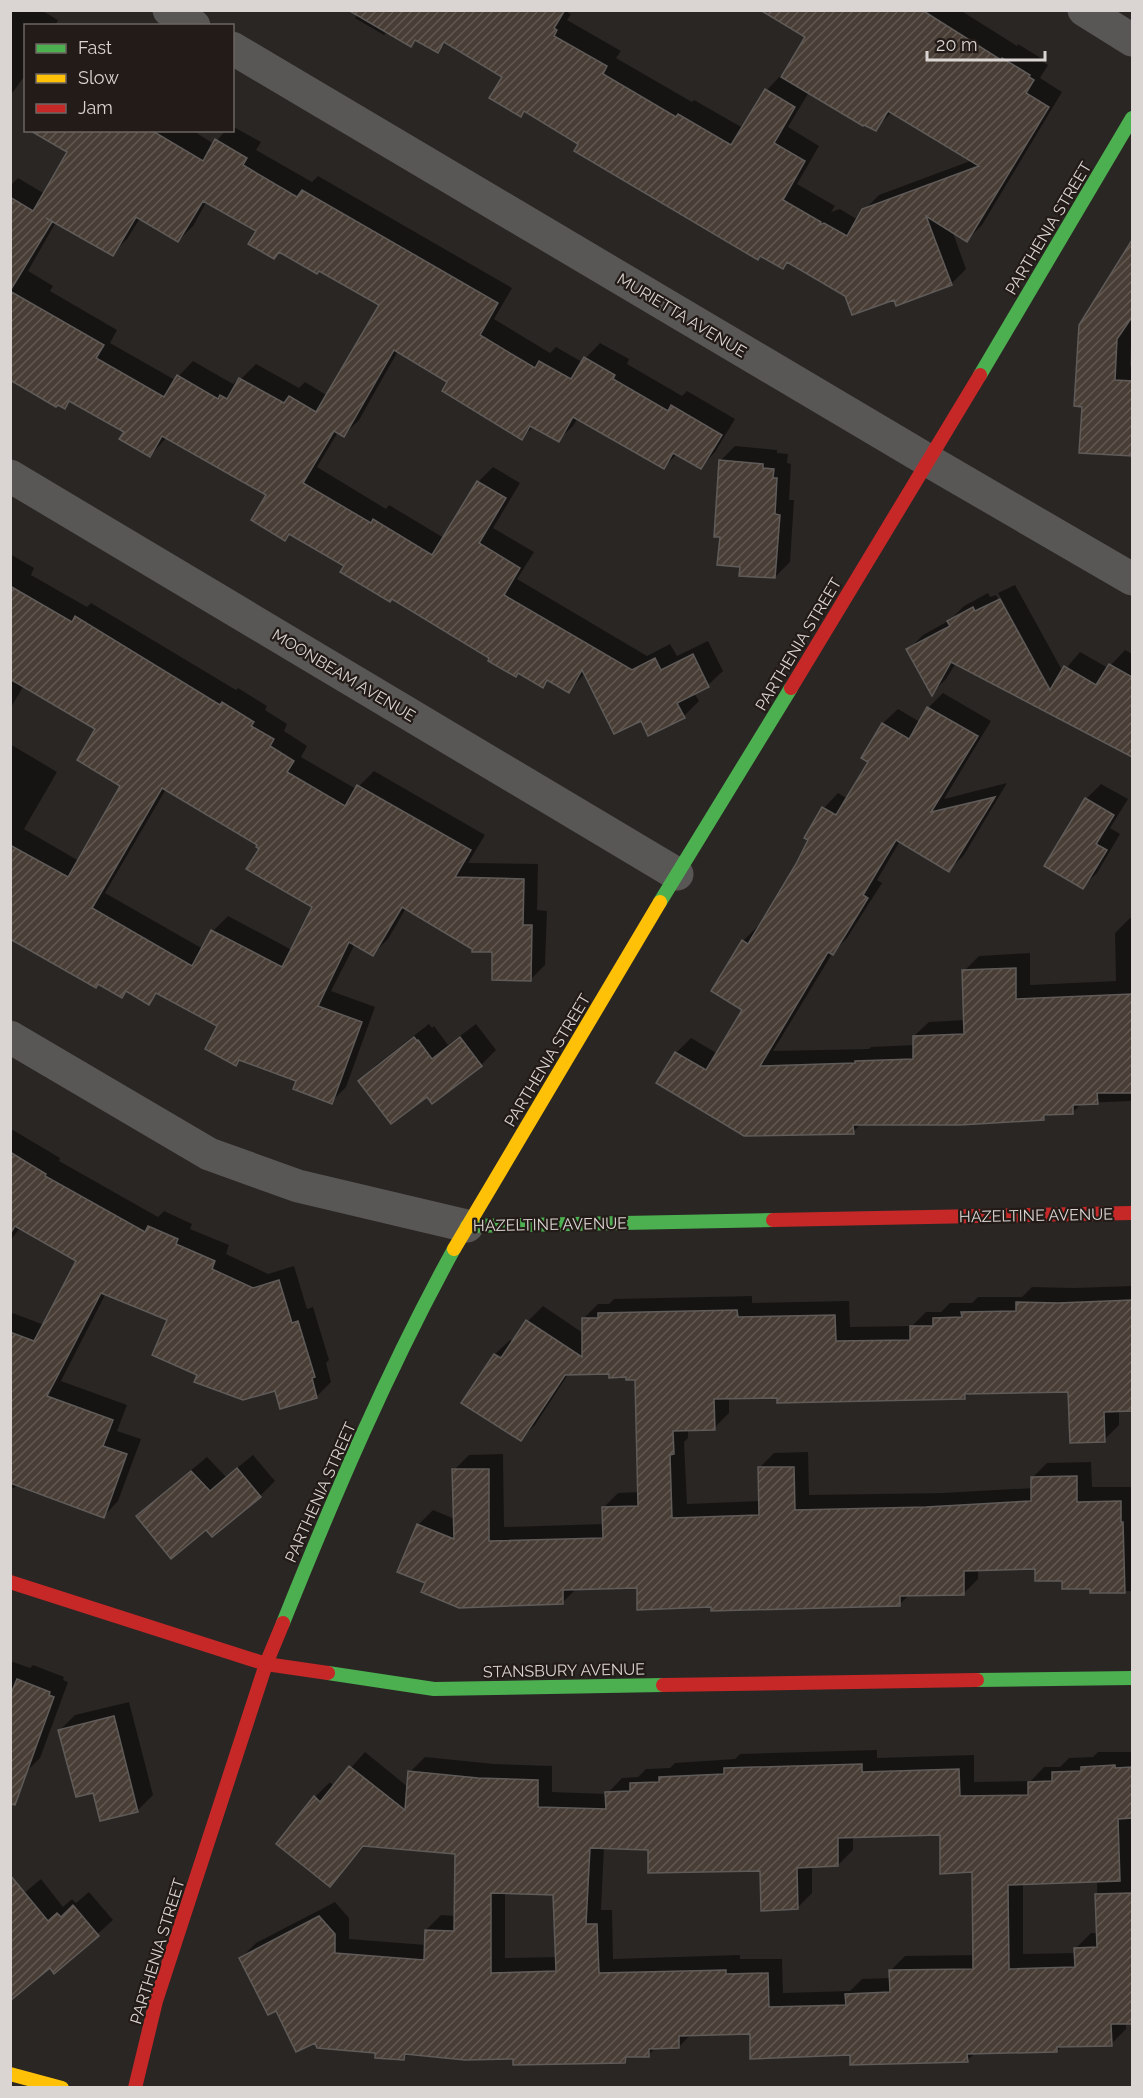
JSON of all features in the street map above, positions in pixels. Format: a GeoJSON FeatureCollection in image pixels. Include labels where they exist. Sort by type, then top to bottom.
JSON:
{"type":"FeatureCollection","features":[{"type":"Feature","properties":{"kind":"street"},"geometry":{"type":"LineString","coordinates":[[169,10],[191,24]]}},
{"type":"Feature","properties":{"kind":"street"},"geometry":{"type":"LineString","coordinates":[[1084,10],[1132,40]]}},
{"type":"Feature","properties":{"kind":"street","name":"MURIETTA AVENUE"},"geometry":{"type":"LineString","coordinates":[[234,49],[1132,579]]}},
{"type":"Feature","properties":{"kind":"street","name":"PARTHENIA STREET"},"geometry":{"type":"LineString","coordinates":[[135,2088],[156,2001],[266,1664],[334,1497],[431,1291],[467,1226],[677,874],[929,461],[1132,118]]}},
{"type":"Feature","properties":{"kind":"street","name":"MOONBEAM AVENUE"},"geometry":{"type":"LineString","coordinates":[[10,476],[677,874]]}},
{"type":"Feature","properties":{"kind":"street","name":"HAZELTINE AVENUE"},"geometry":{"type":"LineString","coordinates":[[10,1037],[209,1154],[298,1186],[467,1226],[1132,1213]]}},
{"type":"Feature","properties":{"kind":"street","name":"STANSBURY AVENUE"},"geometry":{"type":"LineString","coordinates":[[10,1582],[266,1664],[434,1689],[1132,1678]]}},
{"type":"Feature","properties":{"kind":"street"},"geometry":{"type":"LineString","coordinates":[[10,2074],[62,2088]]}},
{"type":"Feature","properties":{"kind":"building"},"geometry":{"type":"Polygon","coordinates":[[[348,10],[565,10],[554,28],[557,30],[554,36],[607,66],[603,74],[676,117],[678,114],[731,145],[765,89],[795,107],[774,143],[805,161],[783,200],[821,222],[819,225],[824,223],[847,236],[862,209],[979,166],[888,111],[876,131],[863,126],[781,77],[805,37],[760,10],[922,10],[1001,60],[1002,58],[1030,75],[1029,77],[1034,80],[1026,93],[1049,107],[967,242],[926,216],[952,285],[896,306],[894,300],[852,315],[845,296],[787,262],[783,269],[760,256],[758,260],[574,151],[578,144],[524,111],[521,117],[489,98],[502,77],[444,42],[438,53],[415,40],[411,47],[348,10]]]}},
{"type":"Feature","properties":{"kind":"building"},"geometry":{"type":"Polygon","coordinates":[[[32,132],[154,132],[203,161],[215,139],[247,158],[243,165],[297,197],[302,190],[498,303],[480,335],[535,368],[539,361],[571,379],[584,357],[615,375],[613,379],[668,411],[671,405],[722,435],[701,469],[673,453],[664,469],[573,417],[559,442],[530,426],[522,440],[442,391],[447,382],[394,350],[344,437],[334,431],[303,483],[371,523],[373,519],[432,555],[477,481],[506,498],[479,543],[520,568],[504,595],[632,670],[655,658],[661,670],[693,654],[709,687],[677,703],[685,718],[648,736],[641,721],[614,734],[582,670],[569,693],[547,680],[543,688],[518,673],[516,677],[392,599],[390,602],[340,572],[344,566],[289,534],[285,541],[251,520],[266,495],[162,436],[150,457],[119,439],[124,432],[69,401],[65,409],[58,405],[56,407],[10,380],[10,197],[33,211],[67,152],[32,132]],[[203,201],[178,242],[136,217],[113,256],[46,218],[52,222],[10,291],[104,345],[96,358],[164,397],[177,375],[218,399],[220,395],[227,399],[239,378],[284,403],[289,396],[316,412],[379,305],[319,271],[317,274],[279,252],[274,259],[248,244],[256,231],[203,201]]]}},
{"type":"Feature","properties":{"kind":"building"},"geometry":{"type":"Polygon","coordinates":[[[1132,240],[1132,317],[1117,339],[1115,380],[1132,381],[1132,456],[1079,453],[1082,407],[1074,406],[1079,325],[1132,240]]]}},
{"type":"Feature","properties":{"kind":"building"},"geometry":{"type":"Polygon","coordinates":[[[719,460],[763,464],[763,468],[774,469],[773,478],[777,478],[775,514],[780,515],[775,578],[739,576],[740,567],[717,565],[720,537],[714,537],[719,460]]]}},
{"type":"Feature","properties":{"kind":"building"},"geometry":{"type":"Polygon","coordinates":[[[10,586],[72,622],[75,616],[220,705],[222,702],[254,722],[251,726],[274,739],[270,746],[294,761],[287,772],[345,806],[357,785],[471,850],[455,877],[524,879],[523,925],[532,925],[531,981],[492,980],[492,952],[472,952],[472,949],[402,907],[373,956],[349,942],[318,1006],[362,1022],[332,1104],[293,1089],[296,1081],[239,1060],[236,1066],[205,1049],[217,1026],[156,993],[149,1005],[126,991],[122,998],[98,984],[96,988],[10,939],[10,845],[68,877],[120,786],[77,760],[95,729],[10,679],[10,586]],[[162,788],[92,908],[192,966],[211,930],[282,967],[312,907],[246,869],[259,849],[257,845],[162,788]]]}},
{"type":"Feature","properties":{"kind":"building"},"geometry":{"type":"Polygon","coordinates":[[[1000,599],[1050,690],[1064,666],[1096,685],[1109,664],[1132,677],[1132,757],[951,662],[932,696],[906,649],[950,626],[947,621],[973,607],[975,611],[1000,599]]]}},
{"type":"Feature","properties":{"kind":"building"},"geometry":{"type":"Polygon","coordinates":[[[927,707],[978,736],[931,812],[995,797],[949,872],[896,840],[863,895],[868,898],[833,955],[828,952],[760,1066],[913,1059],[913,1036],[964,1034],[962,970],[1016,968],[1016,999],[1132,994],[1132,1093],[1097,1093],[1098,1104],[1073,1105],[1073,1114],[1044,1115],[1044,1120],[960,1125],[853,1125],[854,1134],[744,1136],[656,1083],[675,1052],[706,1070],[742,1010],[711,991],[742,940],[748,944],[796,864],[808,840],[804,838],[822,807],[836,815],[868,762],[861,758],[882,723],[909,739],[927,707]]]}},
{"type":"Feature","properties":{"kind":"building"},"geometry":{"type":"Polygon","coordinates":[[[1085,798],[1114,815],[1096,844],[1107,850],[1083,889],[1044,866],[1085,798]]]}},
{"type":"Feature","properties":{"kind":"building"},"geometry":{"type":"Polygon","coordinates":[[[414,1037],[432,1059],[460,1037],[482,1066],[432,1104],[427,1097],[391,1124],[358,1081],[414,1037]]]}},
{"type":"Feature","properties":{"kind":"building"},"geometry":{"type":"Polygon","coordinates":[[[10,1152],[46,1174],[45,1176],[145,1232],[148,1226],[178,1239],[176,1244],[215,1261],[212,1269],[253,1288],[279,1280],[292,1323],[298,1321],[315,1377],[312,1378],[317,1398],[280,1409],[275,1391],[243,1400],[194,1382],[197,1375],[152,1355],[167,1320],[101,1293],[47,1396],[113,1420],[103,1446],[127,1454],[104,1518],[10,1483],[10,1332],[34,1341],[76,1261],[15,1226],[10,1234],[10,1152]]]}},
{"type":"Feature","properties":{"kind":"building"},"geometry":{"type":"Polygon","coordinates":[[[1132,1300],[1132,1411],[1104,1412],[1105,1442],[1070,1443],[1068,1392],[965,1394],[965,1399],[777,1403],[777,1398],[714,1399],[715,1430],[673,1431],[674,1454],[670,1455],[672,1518],[759,1515],[758,1467],[794,1467],[795,1510],[926,1507],[1031,1501],[1031,1477],[1077,1476],[1077,1502],[1121,1501],[1125,1593],[1090,1593],[1090,1589],[1062,1589],[1062,1581],[1035,1581],[1035,1569],[964,1571],[964,1595],[900,1596],[900,1606],[711,1611],[711,1607],[637,1610],[637,1588],[563,1590],[563,1604],[459,1608],[421,1592],[425,1583],[397,1572],[417,1524],[454,1539],[452,1469],[489,1469],[489,1541],[603,1538],[602,1507],[638,1506],[635,1380],[626,1380],[626,1377],[609,1378],[609,1374],[565,1375],[521,1441],[461,1403],[494,1354],[501,1358],[526,1320],[582,1357],[582,1318],[598,1318],[598,1313],[737,1310],[738,1317],[835,1315],[836,1341],[910,1340],[910,1326],[933,1326],[933,1318],[962,1317],[961,1312],[1016,1311],[1016,1302],[1132,1300]]]}},
{"type":"Feature","properties":{"kind":"building"},"geometry":{"type":"Polygon","coordinates":[[[237,1468],[261,1497],[212,1537],[206,1530],[171,1559],[136,1516],[191,1471],[210,1491],[237,1468]]]}},
{"type":"Feature","properties":{"kind":"building"},"geometry":{"type":"Polygon","coordinates":[[[17,1679],[50,1692],[49,1695],[54,1697],[15,1805],[10,1804],[10,1696],[17,1679]]]}},
{"type":"Feature","properties":{"kind":"building"},"geometry":{"type":"Polygon","coordinates":[[[114,1716],[138,1812],[100,1821],[93,1793],[76,1797],[58,1730],[114,1716]]]}},
{"type":"Feature","properties":{"kind":"building"},"geometry":{"type":"Polygon","coordinates":[[[862,1764],[862,1772],[959,1769],[960,1796],[1028,1795],[1028,1782],[1052,1781],[1052,1772],[1081,1771],[1081,1767],[1115,1765],[1115,1768],[1132,1767],[1132,1818],[1118,1819],[1120,1881],[1008,1885],[1009,1969],[1075,1967],[1074,1948],[1097,1947],[1095,1894],[1132,1893],[1132,2024],[1111,2024],[1112,2046],[1057,2047],[1057,2052],[967,2054],[968,2062],[850,2065],[850,2055],[750,2059],[750,2034],[679,2036],[679,2048],[649,2049],[649,2057],[626,2057],[625,2063],[513,2065],[513,2059],[465,2060],[405,2054],[404,2060],[375,2058],[375,2053],[317,2048],[315,2043],[296,2052],[276,2011],[268,2015],[239,1958],[319,1916],[335,1934],[335,1953],[424,1960],[425,1930],[454,1931],[455,1854],[363,1846],[330,1887],[276,1844],[314,1796],[320,1802],[349,1766],[405,1810],[408,1771],[478,1778],[538,1780],[538,1807],[606,1809],[605,1792],[630,1791],[630,1783],[659,1782],[659,1777],[724,1774],[724,1768],[862,1764]],[[940,1835],[838,1838],[838,1866],[797,1868],[798,1909],[761,1911],[760,1871],[648,1873],[648,1850],[590,1848],[586,1924],[597,1924],[599,1973],[726,1970],[726,1974],[768,1973],[769,2007],[846,2005],[845,1994],[890,1992],[889,1970],[973,1969],[972,1872],[940,1874],[940,1835]],[[491,1893],[491,1973],[556,1971],[553,1895],[491,1893]]]}},
{"type":"Feature","properties":{"kind":"building"},"geometry":{"type":"Polygon","coordinates":[[[10,1875],[48,1921],[57,1913],[61,1917],[73,1905],[99,1936],[54,1974],[50,1968],[10,2001],[10,1875]]]}},
{"type":"Feature","properties":{"kind":"traffic: fast"},"geometry":{"type":"LineString","coordinates":[[980,375],[1132,118]]}},
{"type":"Feature","properties":{"kind":"traffic: fast"},"geometry":{"type":"LineString","coordinates":[[660,902],[791,688]]}},
{"type":"Feature","properties":{"kind":"traffic: fast"},"geometry":{"type":"LineString","coordinates":[[467,1226],[773,1220]]}},
{"type":"Feature","properties":{"kind":"traffic: fast"},"geometry":{"type":"LineString","coordinates":[[283,1623],[384,1387],[454,1249]]}},
{"type":"Feature","properties":{"kind":"traffic: fast"},"geometry":{"type":"LineString","coordinates":[[328,1673],[434,1689],[663,1685]]}},
{"type":"Feature","properties":{"kind":"traffic: fast"},"geometry":{"type":"LineString","coordinates":[[977,1680],[1132,1678]]}},
{"type":"Feature","properties":{"kind":"traffic: slow"},"geometry":{"type":"LineString","coordinates":[[454,1249],[660,902]]}},
{"type":"Feature","properties":{"kind":"traffic: slow"},"geometry":{"type":"LineString","coordinates":[[10,2074],[62,2088]]}},
{"type":"Feature","properties":{"kind":"traffic: jam"},"geometry":{"type":"LineString","coordinates":[[791,688],[980,375]]}},
{"type":"Feature","properties":{"kind":"traffic: jam"},"geometry":{"type":"LineString","coordinates":[[773,1220],[1132,1213]]}},
{"type":"Feature","properties":{"kind":"traffic: jam"},"geometry":{"type":"LineString","coordinates":[[10,1582],[266,1664],[328,1673]]}},
{"type":"Feature","properties":{"kind":"traffic: jam"},"geometry":{"type":"LineString","coordinates":[[135,2088],[156,2001],[266,1664],[283,1623]]}},
{"type":"Feature","properties":{"kind":"traffic: jam"},"geometry":{"type":"LineString","coordinates":[[663,1685],[977,1680]]}}]}
